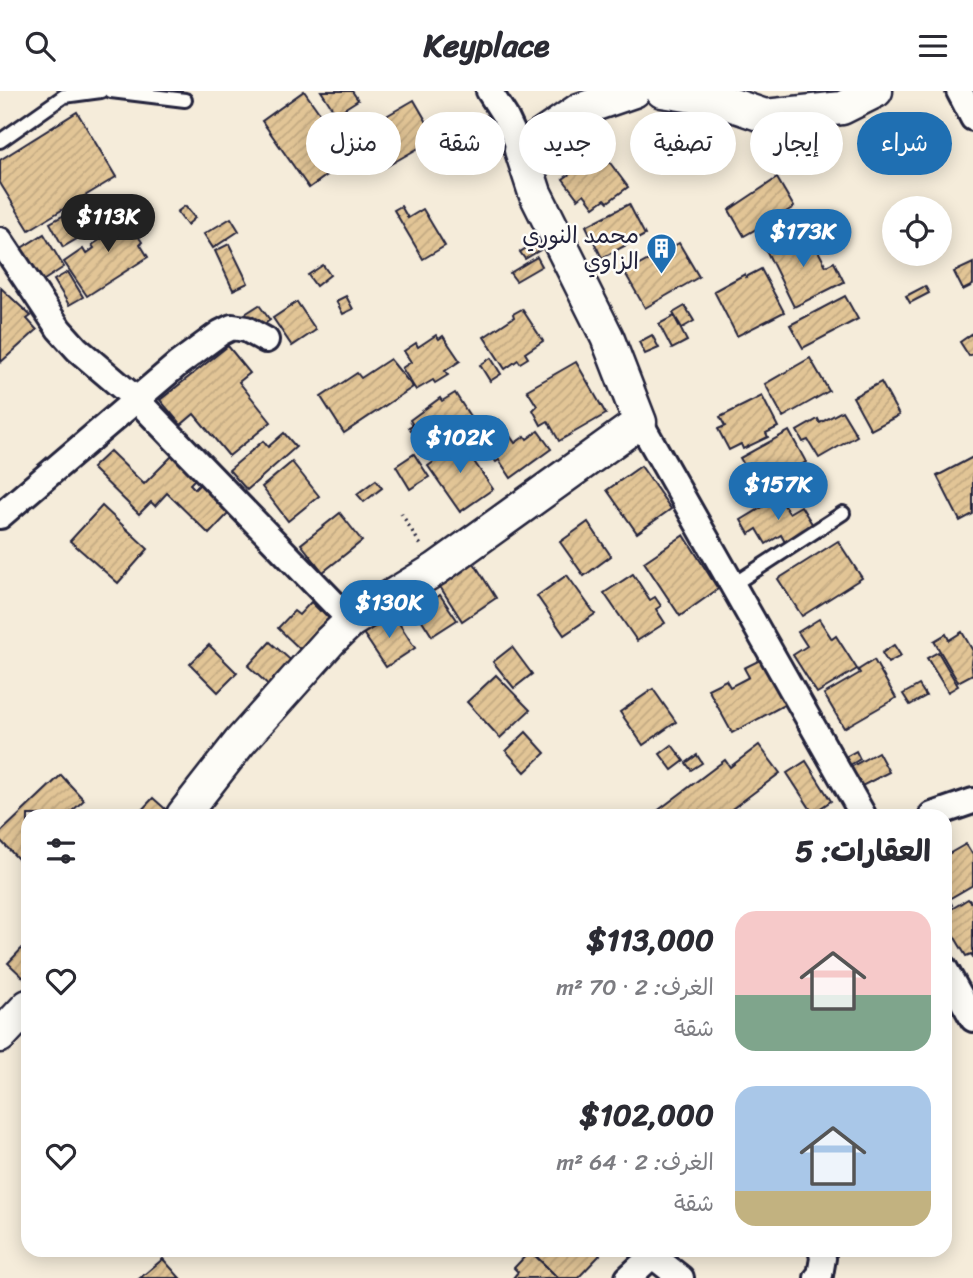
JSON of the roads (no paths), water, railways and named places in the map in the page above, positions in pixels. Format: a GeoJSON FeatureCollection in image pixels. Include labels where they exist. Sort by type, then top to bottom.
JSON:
{"type":"FeatureCollection","features":[{"type":"Feature","properties":{"kind":"street"},"geometry":{"type":"LineString","coordinates":[[489,91],[519,146]]}},
{"type":"Feature","properties":{"kind":"street"},"geometry":{"type":"LineString","coordinates":[[576,112],[634,91]]}},
{"type":"Feature","properties":{"kind":"street"},"geometry":{"type":"LineString","coordinates":[[662,91],[718,100],[765,115],[842,109],[876,91]]}},
{"type":"Feature","properties":{"kind":"street"},"geometry":{"type":"LineString","coordinates":[[959,91],[973,118]]}},
{"type":"Feature","properties":{"kind":"street"},"geometry":{"type":"LineString","coordinates":[[529,175],[535,193],[607,337],[640,422],[860,809]]}},
{"type":"Feature","properties":{"kind":"street"},"geometry":{"type":"LineString","coordinates":[[0,240],[9,274],[77,349],[137,400],[351,621]]}},
{"type":"Feature","properties":{"kind":"street"},"geometry":{"type":"LineString","coordinates":[[0,516],[203,345],[232,327],[246,329],[265,340]]}},
{"type":"Feature","properties":{"kind":"street"},"geometry":{"type":"LineString","coordinates":[[196,809],[240,742],[351,621],[436,569],[640,422]]}},
{"type":"Feature","properties":{"kind":"street"},"geometry":{"type":"LineString","coordinates":[[950,809],[973,801]]}},
{"type":"Feature","properties":{"kind":"street"},"geometry":{"type":"LineString","coordinates":[[952,986],[973,1019]]}},
{"type":"Feature","properties":{"kind":"street"},"geometry":{"type":"LineString","coordinates":[[2,1026],[21,1011]]}},
{"type":"Feature","properties":{"kind":"street"},"geometry":{"type":"LineString","coordinates":[[628,1278],[647,1257]]}},
{"type":"Feature","properties":{"kind":"street"},"geometry":{"type":"LineString","coordinates":[[657,1257],[681,1278]]}},
{"type":"Feature","properties":{"kind":"street"},"geometry":{"type":"LineString","coordinates":[[817,1278],[823,1257]]}},
{"type":"Feature","properties":{"kind":"lane"},"geometry":{"type":"LineString","coordinates":[[0,141],[64,96],[101,91]]}},
{"type":"Feature","properties":{"kind":"lane"},"geometry":{"type":"LineString","coordinates":[[111,91],[185,100]]}},
{"type":"Feature","properties":{"kind":"lane"},"geometry":{"type":"LineString","coordinates":[[734,584],[844,513]]}},
{"type":"Feature","properties":{"kind":"place","name":"محمد النوري الزاوي"},"geometry":{"type":"Point","coordinates":[662,275]}}]}
